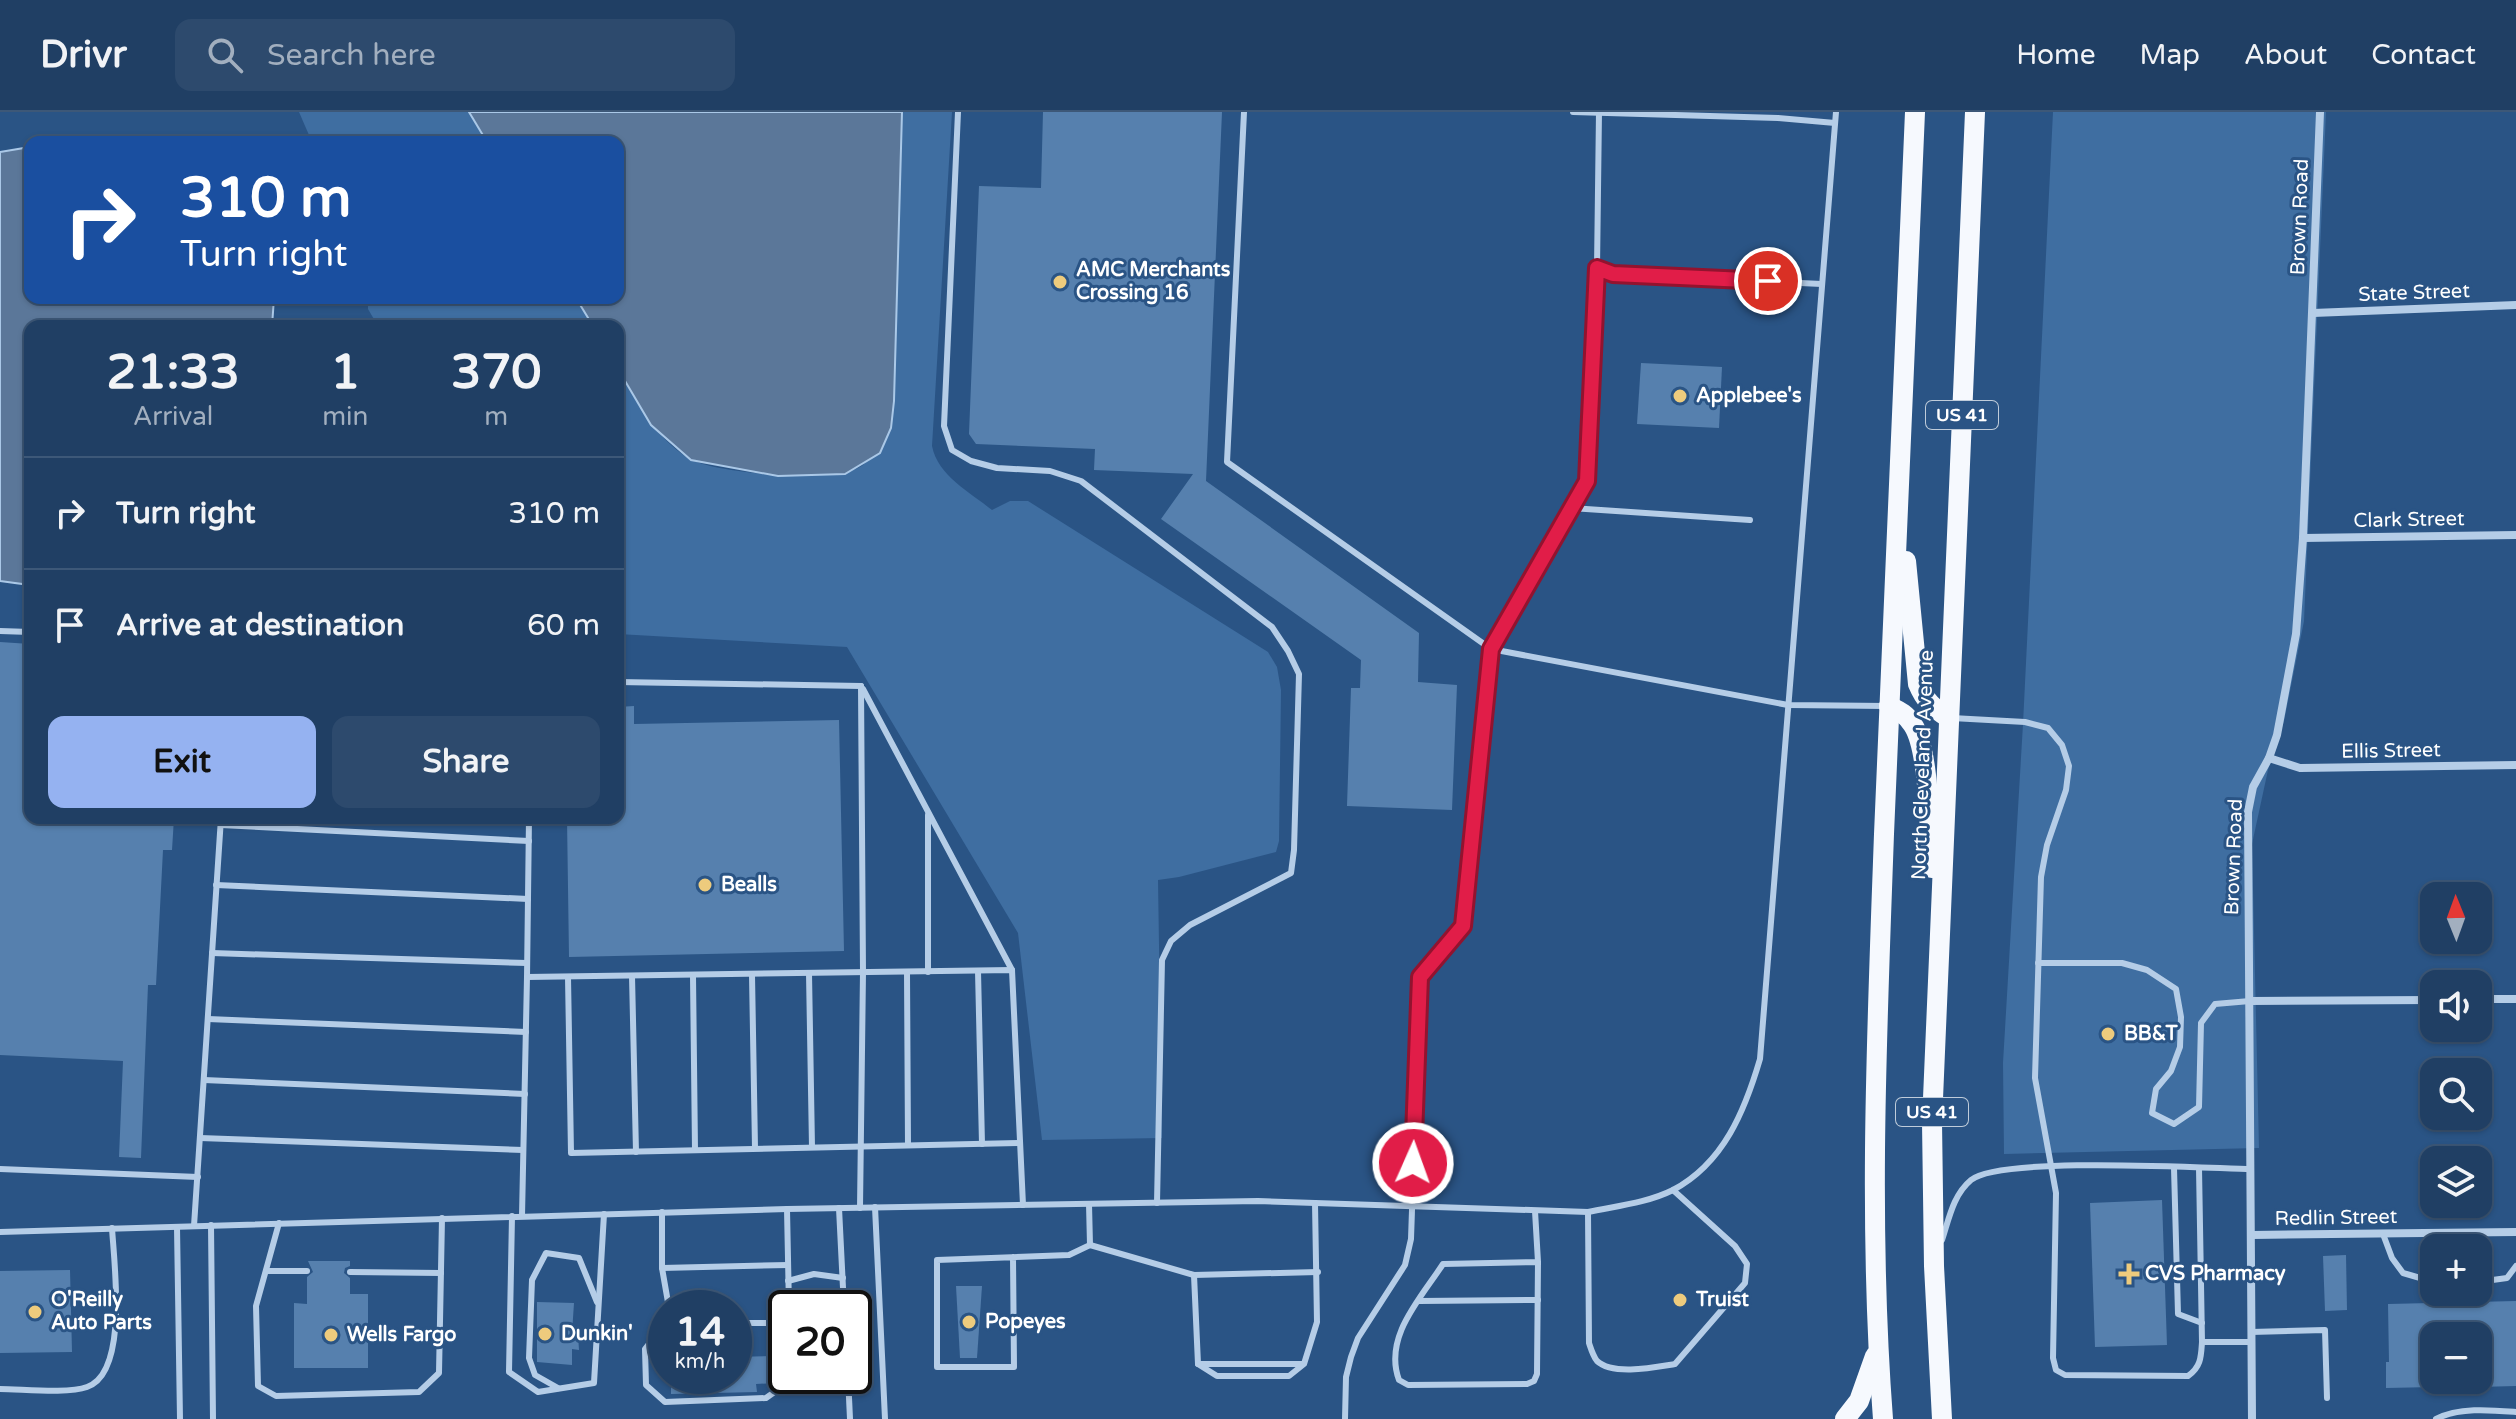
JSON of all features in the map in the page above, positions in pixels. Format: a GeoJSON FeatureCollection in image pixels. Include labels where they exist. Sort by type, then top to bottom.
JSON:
{"type":"FeatureCollection","features":[{"type":"Feature","properties":{"kind":"main road","name":"North Cleveland Avenue"},"geometry":{"type":"LineString","coordinates":[[1883,1419],[1874,1256],[1873,1165],[1915,112]]}},
{"type":"Feature","properties":{"kind":"main road","name":"North Cleveland Avenue"},"geometry":{"type":"LineString","coordinates":[[1942,1419],[1934,1266],[1932,1122],[1975,112]]}},
{"type":"Feature","properties":{"kind":"main road"},"geometry":{"type":"LineString","coordinates":[[1899,489],[1918,684],[1931,706],[1949,718]]}},
{"type":"Feature","properties":{"kind":"main road"},"geometry":{"type":"LineString","coordinates":[[1889,706],[1909,719],[1922,747],[1939,958]]}},
{"type":"Feature","properties":{"kind":"main road"},"geometry":{"type":"LineString","coordinates":[[1845,1419],[1859,1401],[1879,1345]]}},
{"type":"Feature","properties":{"kind":"street","name":"Brown Road"},"geometry":{"type":"LineString","coordinates":[[2252,1419],[2248,812],[2253,787],[2277,735],[2296,634],[2303,538],[2320,112]]}},
{"type":"Feature","properties":{"kind":"street","name":"State Street"},"geometry":{"type":"LineString","coordinates":[[2313,313],[2516,305]]}},
{"type":"Feature","properties":{"kind":"street","name":"Clark Street"},"geometry":{"type":"LineString","coordinates":[[2303,538],[2516,535]]}},
{"type":"Feature","properties":{"kind":"street","name":"Ellis Street"},"geometry":{"type":"LineString","coordinates":[[2269,758],[2300,768],[2516,765]]}},
{"type":"Feature","properties":{"kind":"street"},"geometry":{"type":"LineString","coordinates":[[2492,999],[2516,999]]}},
{"type":"Feature","properties":{"kind":"street"},"geometry":{"type":"LineString","coordinates":[[2250,1001],[2420,1000]]}},
{"type":"Feature","properties":{"kind":"street","name":"Redlin Street"},"geometry":{"type":"LineString","coordinates":[[2252,1235],[2516,1232]]}},
{"type":"Feature","properties":{"kind":"lane"},"geometry":{"type":"LineString","coordinates":[[958,112],[944,426],[952,450],[971,461],[997,468],[1050,471],[1081,481],[1272,627],[1299,674],[1291,873],[1190,925],[1171,941],[1162,960],[1157,1203]]}},
{"type":"Feature","properties":{"kind":"lane"},"geometry":{"type":"LineString","coordinates":[[1244,112],[1227,462],[1491,649],[1788,705],[1889,706]]}},
{"type":"Feature","properties":{"kind":"lane"},"geometry":{"type":"LineString","coordinates":[[1573,112],[1778,118],[1835,123]]}},
{"type":"Feature","properties":{"kind":"lane"},"geometry":{"type":"LineString","coordinates":[[0,1232],[662,1212],[1157,1203],[1315,1203],[1588,1212],[1633,1203],[1673,1190],[1708,1164],[1731,1133],[1749,1099],[1760,1059],[1836,112]]}},
{"type":"Feature","properties":{"kind":"lane"},"geometry":{"type":"LineString","coordinates":[[1345,1419],[1346,1377],[1351,1357],[1358,1338],[1405,1265],[1411,1239],[1420,977],[1463,926],[1491,649],[1587,481],[1597,268],[1599,113]]}},
{"type":"Feature","properties":{"kind":"lane"},"geometry":{"type":"LineString","coordinates":[[1597,268],[1613,274],[1822,284]]}},
{"type":"Feature","properties":{"kind":"lane"},"geometry":{"type":"LineString","coordinates":[[1571,508],[1750,520]]}},
{"type":"Feature","properties":{"kind":"lane"},"geometry":{"type":"LineString","coordinates":[[0,631],[24,632]]}},
{"type":"Feature","properties":{"kind":"lane"},"geometry":{"type":"LineString","coordinates":[[624,682],[861,686]]}},
{"type":"Feature","properties":{"kind":"lane"},"geometry":{"type":"LineString","coordinates":[[861,686],[1012,970],[1023,1205]]}},
{"type":"Feature","properties":{"kind":"lane"},"geometry":{"type":"LineString","coordinates":[[860,1208],[863,972],[861,686]]}},
{"type":"Feature","properties":{"kind":"lane"},"geometry":{"type":"LineString","coordinates":[[1949,718],[2025,722],[2048,728],[2062,745],[2069,766],[2066,790],[2047,845],[2041,877],[2035,1078],[2056,1193],[2053,1358],[2056,1370],[2065,1375],[2188,1376],[2200,1363],[2199,1168]]}},
{"type":"Feature","properties":{"kind":"lane"},"geometry":{"type":"LineString","coordinates":[[928,811],[928,972]]}},
{"type":"Feature","properties":{"kind":"lane"},"geometry":{"type":"LineString","coordinates":[[194,1226],[221,824]]}},
{"type":"Feature","properties":{"kind":"lane"},"geometry":{"type":"LineString","coordinates":[[267,824],[529,841]]}},
{"type":"Feature","properties":{"kind":"lane"},"geometry":{"type":"LineString","coordinates":[[522,1216],[529,824]]}},
{"type":"Feature","properties":{"kind":"lane"},"geometry":{"type":"LineString","coordinates":[[216,885],[528,899]]}},
{"type":"Feature","properties":{"kind":"lane"},"geometry":{"type":"LineString","coordinates":[[212,953],[527,963]]}},
{"type":"Feature","properties":{"kind":"lane"},"geometry":{"type":"LineString","coordinates":[[2038,963],[2122,963],[2147,970],[2176,989],[2181,1017],[2180,1047],[2171,1071],[2156,1089],[2152,1113],[2174,1124],[2199,1107],[2201,1023],[2215,1004],[2250,1001]]}},
{"type":"Feature","properties":{"kind":"lane"},"geometry":{"type":"LineString","coordinates":[[527,977],[1012,970]]}},
{"type":"Feature","properties":{"kind":"lane"},"geometry":{"type":"LineString","coordinates":[[978,971],[982,1144]]}},
{"type":"Feature","properties":{"kind":"lane"},"geometry":{"type":"LineString","coordinates":[[907,972],[908,1145]]}},
{"type":"Feature","properties":{"kind":"lane"},"geometry":{"type":"LineString","coordinates":[[809,973],[812,1147]]}},
{"type":"Feature","properties":{"kind":"lane"},"geometry":{"type":"LineString","coordinates":[[752,975],[755,1148]]}},
{"type":"Feature","properties":{"kind":"lane"},"geometry":{"type":"LineString","coordinates":[[632,976],[636,1152]]}},
{"type":"Feature","properties":{"kind":"lane"},"geometry":{"type":"LineString","coordinates":[[693,976],[695,1150]]}},
{"type":"Feature","properties":{"kind":"lane"},"geometry":{"type":"LineString","coordinates":[[568,977],[571,1153],[1020,1143]]}},
{"type":"Feature","properties":{"kind":"lane"},"geometry":{"type":"LineString","coordinates":[[208,1019],[526,1032]]}},
{"type":"Feature","properties":{"kind":"lane"},"geometry":{"type":"LineString","coordinates":[[204,1080],[525,1094]]}},
{"type":"Feature","properties":{"kind":"lane"},"geometry":{"type":"LineString","coordinates":[[200,1138],[523,1150]]}},
{"type":"Feature","properties":{"kind":"lane"},"geometry":{"type":"LineString","coordinates":[[1934,1266],[1956,1195],[1971,1179],[1984,1172],[2026,1166],[2251,1169]]}},
{"type":"Feature","properties":{"kind":"lane"},"geometry":{"type":"LineString","coordinates":[[2174,1168],[2178,1314],[2202,1323]]}},
{"type":"Feature","properties":{"kind":"lane"},"geometry":{"type":"LineString","coordinates":[[0,1169],[198,1177]]}},
{"type":"Feature","properties":{"kind":"lane"},"geometry":{"type":"LineString","coordinates":[[1588,1212],[1589,1343],[1595,1359],[1607,1367],[1641,1369],[1675,1364],[1745,1283],[1747,1264],[1735,1246],[1673,1190]]}},
{"type":"Feature","properties":{"kind":"lane"},"geometry":{"type":"LineString","coordinates":[[1198,1364],[1217,1376],[1289,1376],[1304,1364],[1317,1322],[1315,1203]]}},
{"type":"Feature","properties":{"kind":"lane"},"geometry":{"type":"LineString","coordinates":[[1089,1204],[1090,1245]]}},
{"type":"Feature","properties":{"kind":"lane"},"geometry":{"type":"LineString","coordinates":[[875,1207],[885,1419]]}},
{"type":"Feature","properties":{"kind":"lane"},"geometry":{"type":"LineString","coordinates":[[839,1208],[843,1290]]}},
{"type":"Feature","properties":{"kind":"lane"},"geometry":{"type":"LineString","coordinates":[[787,1209],[788,1290]]}},
{"type":"Feature","properties":{"kind":"lane"},"geometry":{"type":"LineString","coordinates":[[1535,1211],[1538,1262],[1538,1300],[1537,1374],[1534,1381],[1527,1384],[1408,1385],[1399,1380],[1394,1354],[1398,1334],[1443,1264],[1538,1262]]}},
{"type":"Feature","properties":{"kind":"lane"},"geometry":{"type":"LineString","coordinates":[[662,1212],[662,1268],[666,1290]]}},
{"type":"Feature","properties":{"kind":"lane"},"geometry":{"type":"LineString","coordinates":[[512,1216],[509,1372],[538,1392],[594,1383],[604,1214]]}},
{"type":"Feature","properties":{"kind":"lane"},"geometry":{"type":"LineString","coordinates":[[279,1223],[256,1306],[258,1386],[276,1396],[419,1392],[439,1373],[442,1218]]}},
{"type":"Feature","properties":{"kind":"lane"},"geometry":{"type":"LineString","coordinates":[[211,1225],[213,1419]]}},
{"type":"Feature","properties":{"kind":"lane"},"geometry":{"type":"LineString","coordinates":[[177,1227],[180,1419]]}},
{"type":"Feature","properties":{"kind":"lane"},"geometry":{"type":"LineString","coordinates":[[0,1389],[89,1387],[102,1375],[111,1357],[116,1307],[112,1228]]}},
{"type":"Feature","properties":{"kind":"lane"},"geometry":{"type":"LineString","coordinates":[[2383,1234],[2392,1258],[2403,1273],[2420,1278]]}},
{"type":"Feature","properties":{"kind":"lane"},"geometry":{"type":"LineString","coordinates":[[1013,1257],[1014,1367],[937,1367],[937,1260],[1013,1257],[1069,1255],[1090,1245],[1194,1275],[1318,1272]]}},
{"type":"Feature","properties":{"kind":"lane"},"geometry":{"type":"LineString","coordinates":[[559,1389],[535,1375],[529,1358],[532,1280],[546,1253],[579,1258],[598,1305]]}},
{"type":"Feature","properties":{"kind":"lane"},"geometry":{"type":"LineString","coordinates":[[662,1268],[788,1265]]}},
{"type":"Feature","properties":{"kind":"lane"},"geometry":{"type":"LineString","coordinates":[[2492,1280],[2507,1278],[2516,1266]]}},
{"type":"Feature","properties":{"kind":"lane"},"geometry":{"type":"LineString","coordinates":[[266,1271],[307,1271]]}},
{"type":"Feature","properties":{"kind":"lane"},"geometry":{"type":"LineString","coordinates":[[350,1272],[441,1273]]}},
{"type":"Feature","properties":{"kind":"lane"},"geometry":{"type":"LineString","coordinates":[[788,1281],[814,1274],[843,1278]]}},
{"type":"Feature","properties":{"kind":"lane"},"geometry":{"type":"LineString","coordinates":[[1194,1275],[1198,1364]]}},
{"type":"Feature","properties":{"kind":"lane"},"geometry":{"type":"LineString","coordinates":[[1419,1301],[1538,1300]]}},
{"type":"Feature","properties":{"kind":"lane"},"geometry":{"type":"LineString","coordinates":[[2202,1342],[2325,1330],[2327,1398]]}},
{"type":"Feature","properties":{"kind":"lane"},"geometry":{"type":"LineString","coordinates":[[648,1345],[645,1349],[648,1387]]}},
{"type":"Feature","properties":{"kind":"lane"},"geometry":{"type":"LineString","coordinates":[[1198,1364],[1304,1364]]}},
{"type":"Feature","properties":{"kind":"lane"},"geometry":{"type":"LineString","coordinates":[[656,1394],[665,1402],[766,1398],[772,1394]]}},
{"type":"Feature","properties":{"kind":"lane"},"geometry":{"type":"LineString","coordinates":[[849,1394],[850,1419]]}},
{"type":"Feature","properties":{"kind":"lane"},"geometry":{"type":"LineString","coordinates":[[2436,1419],[2445,1414],[2516,1412]]}},
{"type":"Feature","properties":{"kind":"shaded area"},"geometry":{"type":"Polygon","coordinates":[[[299,112],[469,112],[483,136],[309,136],[299,112]]]}},
{"type":"Feature","properties":{"kind":"shaded area"},"geometry":{"type":"Polygon","coordinates":[[[469,112],[902,112],[894,401],[891,428],[880,453],[845,474],[778,476],[691,460],[651,425],[624,379],[624,320],[589,320],[580,304],[624,304],[624,136],[483,136],[469,112]]]}},
{"type":"Feature","properties":{"kind":"shaded area"},"geometry":{"type":"Polygon","coordinates":[[[902,112],[952,112],[932,446],[935,457],[948,475],[992,510],[1010,501],[1028,501],[1268,652],[1277,667],[1281,690],[1279,841],[1276,852],[1158,880],[1162,1138],[1042,1140],[1018,933],[847,647],[624,634],[624,379],[657,430],[690,459],[725,469],[778,475],[830,474],[863,465],[887,435],[894,401],[902,112]]]}},
{"type":"Feature","properties":{"kind":"shaded area"},"geometry":{"type":"Polygon","coordinates":[[[2053,112],[2326,112],[2304,621],[2284,721],[2268,770],[2252,844],[2259,1148],[2004,1154],[2003,1063],[2053,112]]]}},
{"type":"Feature","properties":{"kind":"shaded area"},"geometry":{"type":"Polygon","coordinates":[[[24,148],[24,304],[274,304],[272,320],[24,320],[24,584],[0,581],[0,152],[24,148]]]}},
{"type":"Feature","properties":{"kind":"shaded area"},"geometry":{"type":"Polygon","coordinates":[[[368,304],[580,304],[589,320],[374,320],[368,304]]]}},
{"type":"Feature","properties":{"kind":"building"},"geometry":{"type":"Polygon","coordinates":[[[1043,112],[1222,112],[1206,481],[1419,633],[1418,682],[1457,685],[1452,810],[1347,806],[1351,688],[1360,688],[1361,660],[1161,519],[1193,474],[1094,470],[1095,449],[976,444],[969,434],[979,186],[1041,188],[1043,112]]]}},
{"type":"Feature","properties":{"kind":"building","name":"Applebee's"},"geometry":{"type":"Polygon","coordinates":[[[1641,363],[1722,367],[1719,428],[1637,424],[1641,363]]]}},
{"type":"Feature","properties":{"kind":"building"},"geometry":{"type":"Polygon","coordinates":[[[0,642],[24,644],[24,824],[174,824],[172,850],[163,850],[156,985],[148,985],[141,1158],[119,1157],[123,1061],[0,1055],[0,642]]]}},
{"type":"Feature","properties":{"kind":"building","name":"Bealls"},"geometry":{"type":"Polygon","coordinates":[[[634,706],[634,724],[839,720],[844,951],[569,957],[567,824],[624,824],[624,707],[634,706]]]}},
{"type":"Feature","properties":{"kind":"building","name":"CVS Pharmacy"},"geometry":{"type":"Polygon","coordinates":[[[2162,1200],[2167,1345],[2095,1347],[2090,1203],[2162,1200]]]}},
{"type":"Feature","properties":{"kind":"building"},"geometry":{"type":"Polygon","coordinates":[[[2346,1255],[2347,1310],[2325,1311],[2323,1256],[2346,1255]]]}},
{"type":"Feature","properties":{"kind":"building","name":"Wells Fargo"},"geometry":{"type":"Polygon","coordinates":[[[308,1261],[350,1261],[344,1273],[350,1278],[350,1294],[368,1294],[368,1368],[294,1368],[294,1303],[307,1304],[307,1277],[313,1272],[308,1261]]]}},
{"type":"Feature","properties":{"kind":"building","name":"O'Reilly Auto Parts"},"geometry":{"type":"Polygon","coordinates":[[[70,1270],[72,1352],[0,1353],[0,1271],[70,1270]]]}},
{"type":"Feature","properties":{"kind":"building","name":"Popeyes"},"geometry":{"type":"Polygon","coordinates":[[[956,1286],[982,1286],[977,1358],[960,1358],[956,1286]]]}},
{"type":"Feature","properties":{"kind":"building"},"geometry":{"type":"Polygon","coordinates":[[[2516,1301],[2516,1386],[2492,1387],[2492,1322],[2420,1322],[2420,1387],[2386,1388],[2388,1304],[2492,1306],[2492,1302],[2516,1301]]]}},
{"type":"Feature","properties":{"kind":"building","name":"Dunkin'"},"geometry":{"type":"Polygon","coordinates":[[[537,1302],[574,1303],[572,1333],[578,1335],[579,1350],[572,1349],[572,1365],[537,1362],[537,1302]]]}},
{"type":"Feature","properties":{"kind":"building"},"geometry":{"type":"Polygon","coordinates":[[[768,1356],[768,1383],[756,1384],[757,1392],[752,1392],[752,1357],[768,1356]]]}},
{"type":"Feature","properties":{"kind":"place","name":"AMC Merchants Crossing 16"},"geometry":{"type":"Point","coordinates":[1060,282]}},
{"type":"Feature","properties":{"kind":"place","name":"Applebee's"},"geometry":{"type":"Point","coordinates":[1680,396]}},
{"type":"Feature","properties":{"kind":"place","name":"Bealls"},"geometry":{"type":"Point","coordinates":[705,885]}},
{"type":"Feature","properties":{"kind":"place","name":"BB&T"},"geometry":{"type":"Point","coordinates":[2108,1034]}},
{"type":"Feature","properties":{"kind":"place","name":"CVS Pharmacy"},"geometry":{"type":"Point","coordinates":[2129,1274]}},
{"type":"Feature","properties":{"kind":"place","name":"Truist"},"geometry":{"type":"Point","coordinates":[1680,1300]}},
{"type":"Feature","properties":{"kind":"place","name":"O'Reilly Auto Parts"},"geometry":{"type":"Point","coordinates":[35,1312]}},
{"type":"Feature","properties":{"kind":"place","name":"Popeyes"},"geometry":{"type":"Point","coordinates":[969,1322]}},
{"type":"Feature","properties":{"kind":"place","name":"Dunkin'"},"geometry":{"type":"Point","coordinates":[545,1334]}},
{"type":"Feature","properties":{"kind":"place","name":"Wells Fargo"},"geometry":{"type":"Point","coordinates":[331,1335]}},
{"type":"Feature","properties":{"kind":"route"},"geometry":{"type":"LineString","coordinates":[[1413,1163],[1420,977],[1463,926],[1491,649],[1587,481],[1597,268],[1613,274],[1768,281]]}}]}
